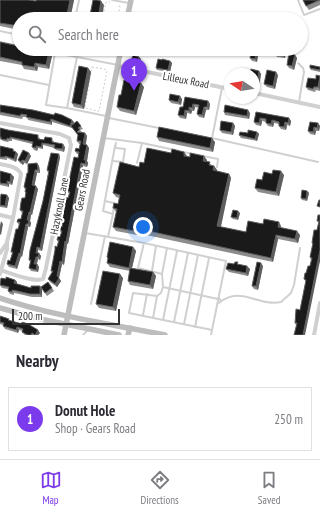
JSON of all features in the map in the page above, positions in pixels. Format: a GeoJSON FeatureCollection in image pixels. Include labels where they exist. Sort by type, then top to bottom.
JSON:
{"type":"FeatureCollection","features":[{"type":"Feature","properties":{"kind":"main road"},"geometry":{"type":"LineString","coordinates":[[129,12],[131,2]]}},
{"type":"Feature","properties":{"kind":"main road","name":"Gears Road"},"geometry":{"type":"LineString","coordinates":[[64,335],[120,56]]}},
{"type":"Feature","properties":{"kind":"main road"},"geometry":{"type":"LineString","coordinates":[[0,298],[25,306],[68,316],[165,335]]}},
{"type":"Feature","properties":{"kind":"main road"},"geometry":{"type":"LineString","coordinates":[[0,308],[40,319],[119,335]]}},
{"type":"Feature","properties":{"kind":"main road"},"geometry":{"type":"LineString","coordinates":[[128,335],[130,328]]}},
{"type":"Feature","properties":{"kind":"street","name":"Lilleux Road"},"geometry":{"type":"LineString","coordinates":[[118,66],[222,87]]}},
{"type":"Feature","properties":{"kind":"street"},"geometry":{"type":"LineString","coordinates":[[260,94],[320,107]]}},
{"type":"Feature","properties":{"kind":"street","name":"Hazyknoll Lane"},"geometry":{"type":"LineString","coordinates":[[0,123],[42,130],[65,136],[71,140],[45,272],[42,279],[39,281],[0,272]]}},
{"type":"Feature","properties":{"kind":"street"},"geometry":{"type":"LineString","coordinates":[[0,164],[14,168],[21,174],[7,242],[7,249],[0,272]]}},
{"type":"Feature","properties":{"kind":"street"},"geometry":{"type":"LineString","coordinates":[[0,216],[13,218]]}},
{"type":"Feature","properties":{"kind":"street"},"geometry":{"type":"LineString","coordinates":[[0,253],[7,242]]}},
{"type":"Feature","properties":{"kind":"street"},"geometry":{"type":"LineString","coordinates":[[314,335],[320,303]]}},
{"type":"Feature","properties":{"kind":"lane"},"geometry":{"type":"LineString","coordinates":[[76,12],[79,0]]}},
{"type":"Feature","properties":{"kind":"lane"},"geometry":{"type":"LineString","coordinates":[[298,0],[303,12]]}},
{"type":"Feature","properties":{"kind":"lane"},"geometry":{"type":"LineString","coordinates":[[113,1],[131,2]]}},
{"type":"Feature","properties":{"kind":"lane"},"geometry":{"type":"LineString","coordinates":[[308,14],[320,9]]}},
{"type":"Feature","properties":{"kind":"lane"},"geometry":{"type":"LineString","coordinates":[[0,31],[12,34]]}},
{"type":"Feature","properties":{"kind":"lane"},"geometry":{"type":"LineString","coordinates":[[0,42],[12,45]]}},
{"type":"Feature","properties":{"kind":"lane"},"geometry":{"type":"LineString","coordinates":[[54,56],[46,105],[161,128]]}},
{"type":"Feature","properties":{"kind":"lane"},"geometry":{"type":"LineString","coordinates":[[72,56],[118,66]]}},
{"type":"Feature","properties":{"kind":"lane"},"geometry":{"type":"LineString","coordinates":[[67,108],[77,57]]}},
{"type":"Feature","properties":{"kind":"lane"},"geometry":{"type":"LineString","coordinates":[[298,63],[303,68],[304,72],[299,102]]}},
{"type":"Feature","properties":{"kind":"lane"},"geometry":{"type":"LineString","coordinates":[[0,75],[49,84]]}},
{"type":"Feature","properties":{"kind":"lane"},"geometry":{"type":"LineString","coordinates":[[222,87],[212,138],[318,162]]}},
{"type":"Feature","properties":{"kind":"lane"},"geometry":{"type":"LineString","coordinates":[[103,138],[142,143],[218,159],[217,167]]}},
{"type":"Feature","properties":{"kind":"lane"},"geometry":{"type":"LineString","coordinates":[[113,214],[103,211],[117,141]]}},
{"type":"Feature","properties":{"kind":"lane"},"geometry":{"type":"LineString","coordinates":[[137,163],[142,143]]}},
{"type":"Feature","properties":{"kind":"lane"},"geometry":{"type":"LineString","coordinates":[[113,160],[123,162],[126,150],[115,148]]}},
{"type":"Feature","properties":{"kind":"lane"},"geometry":{"type":"LineString","coordinates":[[105,201],[114,203],[108,237]]}},
{"type":"Feature","properties":{"kind":"lane"},"geometry":{"type":"LineString","coordinates":[[84,232],[144,243],[226,261],[211,335]]}},
{"type":"Feature","properties":{"kind":"lane"},"geometry":{"type":"LineString","coordinates":[[91,304],[105,236]]}},
{"type":"Feature","properties":{"kind":"lane"},"geometry":{"type":"LineString","coordinates":[[144,243],[138,268],[162,274]]}},
{"type":"Feature","properties":{"kind":"lane"},"geometry":{"type":"LineString","coordinates":[[152,271],[156,246]]}},
{"type":"Feature","properties":{"kind":"lane"},"geometry":{"type":"LineString","coordinates":[[153,318],[157,296],[161,293],[163,287],[162,274],[167,248]]}},
{"type":"Feature","properties":{"kind":"lane"},"geometry":{"type":"LineString","coordinates":[[218,304],[221,300],[235,295],[271,302],[281,302],[291,293],[294,285],[300,248]]}},
{"type":"Feature","properties":{"kind":"lane"},"geometry":{"type":"LineString","coordinates":[[163,320],[177,251]]}},
{"type":"Feature","properties":{"kind":"lane"},"geometry":{"type":"LineString","coordinates":[[174,322],[188,253]]}},
{"type":"Feature","properties":{"kind":"lane"},"geometry":{"type":"LineString","coordinates":[[184,324],[198,255]]}},
{"type":"Feature","properties":{"kind":"lane"},"geometry":{"type":"LineString","coordinates":[[195,326],[209,258]]}},
{"type":"Feature","properties":{"kind":"lane"},"geometry":{"type":"LineString","coordinates":[[163,287],[202,294],[218,299],[219,298],[221,300]]}},
{"type":"Feature","properties":{"kind":"lane"},"geometry":{"type":"LineString","coordinates":[[157,296],[133,293],[129,312],[212,330]]}},
{"type":"Feature","properties":{"kind":"lane"},"geometry":{"type":"LineString","coordinates":[[143,315],[147,294]]}},
{"type":"Feature","properties":{"kind":"lane"},"geometry":{"type":"LineString","coordinates":[[83,335],[88,329]]}},
{"type":"Feature","properties":{"kind":"path"},"geometry":{"type":"LineString","coordinates":[[104,12],[106,2],[113,1]]}},
{"type":"Feature","properties":{"kind":"path"},"geometry":{"type":"LineString","coordinates":[[119,4],[119,12]]}},
{"type":"Feature","properties":{"kind":"path"},"geometry":{"type":"LineString","coordinates":[[92,68],[107,70],[99,111],[85,108],[92,68]]}},
{"type":"Feature","properties":{"kind":"building"},"geometry":{"type":"Polygon","coordinates":[[[0,0],[70,0],[67,12],[12,12],[12,25],[0,23],[0,0]]]}},
{"type":"Feature","properties":{"kind":"building"},"geometry":{"type":"Polygon","coordinates":[[[93,0],[101,1],[99,12],[91,12],[93,0]]]}},
{"type":"Feature","properties":{"kind":"building"},"geometry":{"type":"Polygon","coordinates":[[[303,0],[320,0],[306,6],[303,0]]]}},
{"type":"Feature","properties":{"kind":"building"},"geometry":{"type":"Polygon","coordinates":[[[0,42],[12,45],[12,56],[48,56],[46,65],[35,63],[34,67],[22,65],[22,62],[0,57],[0,42]]]}},
{"type":"Feature","properties":{"kind":"building"},"geometry":{"type":"Polygon","coordinates":[[[133,56],[139,57],[138,62],[131,61],[133,56]]]}},
{"type":"Feature","properties":{"kind":"building"},"geometry":{"type":"Polygon","coordinates":[[[250,56],[255,56],[255,59],[250,58],[250,56]]]}},
{"type":"Feature","properties":{"kind":"building"},"geometry":{"type":"Polygon","coordinates":[[[288,56],[295,56],[292,66],[287,65],[288,56]]]}},
{"type":"Feature","properties":{"kind":"building"},"geometry":{"type":"Polygon","coordinates":[[[158,59],[170,61],[168,70],[156,68],[158,59]]]}},
{"type":"Feature","properties":{"kind":"building"},"geometry":{"type":"Polygon","coordinates":[[[310,65],[320,67],[320,70],[310,68],[310,65]]]}},
{"type":"Feature","properties":{"kind":"building"},"geometry":{"type":"Polygon","coordinates":[[[79,66],[88,68],[81,105],[72,103],[79,66]]]}},
{"type":"Feature","properties":{"kind":"building"},"geometry":{"type":"Polygon","coordinates":[[[267,70],[276,72],[273,86],[264,84],[267,70]]]}},
{"type":"Feature","properties":{"kind":"building"},"geometry":{"type":"Polygon","coordinates":[[[316,75],[320,76],[318,87],[314,87],[313,89],[306,87],[308,78],[316,79],[316,75]]]}},
{"type":"Feature","properties":{"kind":"building"},"geometry":{"type":"Polygon","coordinates":[[[124,80],[141,83],[134,111],[117,107],[124,80]]]}},
{"type":"Feature","properties":{"kind":"building"},"geometry":{"type":"Polygon","coordinates":[[[170,94],[180,96],[178,102],[169,100],[170,94]]]}},
{"type":"Feature","properties":{"kind":"building"},"geometry":{"type":"Polygon","coordinates":[[[185,97],[208,101],[207,107],[204,107],[202,115],[197,114],[199,105],[193,104],[192,108],[189,107],[189,111],[185,110],[184,116],[178,115],[180,107],[183,107],[185,97]]]}},
{"type":"Feature","properties":{"kind":"building"},"geometry":{"type":"Polygon","coordinates":[[[0,105],[54,115],[55,113],[72,120],[70,126],[51,119],[50,122],[26,117],[27,115],[21,114],[20,116],[0,112],[0,105]]]}},
{"type":"Feature","properties":{"kind":"building"},"geometry":{"type":"Polygon","coordinates":[[[225,105],[248,110],[247,116],[224,112],[225,105]]]}},
{"type":"Feature","properties":{"kind":"building"},"geometry":{"type":"Polygon","coordinates":[[[256,112],[289,118],[288,123],[285,122],[284,127],[279,126],[279,122],[272,120],[271,124],[266,123],[266,119],[260,118],[259,123],[254,122],[256,112]]]}},
{"type":"Feature","properties":{"kind":"building"},"geometry":{"type":"Polygon","coordinates":[[[77,121],[81,126],[78,128],[80,129],[77,132],[85,133],[83,144],[87,145],[84,160],[86,160],[85,164],[81,163],[62,262],[60,261],[57,276],[59,278],[55,284],[48,279],[53,271],[51,271],[55,246],[57,247],[59,240],[57,240],[58,236],[60,237],[62,231],[59,230],[60,226],[62,227],[63,221],[61,221],[66,197],[68,198],[70,192],[67,191],[74,157],[78,158],[79,152],[75,151],[76,148],[79,149],[81,141],[77,141],[78,135],[71,126],[77,121]]]}},
{"type":"Feature","properties":{"kind":"building"},"geometry":{"type":"Polygon","coordinates":[[[221,121],[233,123],[231,132],[220,130],[221,121]]]}},
{"type":"Feature","properties":{"kind":"building"},"geometry":{"type":"Polygon","coordinates":[[[310,122],[318,123],[317,128],[314,127],[313,132],[308,131],[310,122]]]}},
{"type":"Feature","properties":{"kind":"building"},"geometry":{"type":"Polygon","coordinates":[[[159,127],[212,138],[210,148],[157,137],[159,127]]]}},
{"type":"Feature","properties":{"kind":"building"},"geometry":{"type":"Polygon","coordinates":[[[0,128],[38,135],[38,139],[44,140],[45,137],[52,138],[52,142],[63,144],[62,149],[54,148],[55,145],[42,143],[41,147],[36,146],[36,148],[32,147],[33,142],[10,137],[10,139],[7,138],[7,140],[1,139],[0,128]]]}},
{"type":"Feature","properties":{"kind":"building"},"geometry":{"type":"Polygon","coordinates":[[[248,130],[257,132],[255,139],[239,135],[240,132],[248,133],[248,130]]]}},
{"type":"Feature","properties":{"kind":"building"},"geometry":{"type":"Polygon","coordinates":[[[0,146],[13,149],[13,151],[16,152],[14,159],[5,156],[0,157],[0,146]]]}},
{"type":"Feature","properties":{"kind":"building"},"geometry":{"type":"Polygon","coordinates":[[[147,148],[171,153],[172,149],[184,152],[184,156],[190,157],[190,153],[204,156],[203,161],[210,162],[209,165],[214,166],[213,170],[229,174],[217,226],[246,232],[248,221],[263,224],[264,219],[279,222],[278,227],[297,231],[295,239],[276,235],[271,258],[135,228],[134,231],[113,227],[117,209],[113,208],[114,203],[118,204],[120,195],[113,193],[120,162],[139,167],[140,162],[144,163],[147,148]]]}},
{"type":"Feature","properties":{"kind":"building"},"geometry":{"type":"Polygon","coordinates":[[[23,150],[29,153],[25,161],[22,160],[21,162],[18,160],[23,150]]]}},
{"type":"Feature","properties":{"kind":"building"},"geometry":{"type":"Polygon","coordinates":[[[51,153],[59,154],[40,248],[37,247],[36,253],[39,253],[34,264],[37,264],[36,270],[29,268],[31,260],[29,260],[30,250],[43,201],[51,153]]]}},
{"type":"Feature","properties":{"kind":"building"},"geometry":{"type":"Polygon","coordinates":[[[37,163],[38,170],[35,170],[32,185],[36,186],[20,254],[19,253],[15,266],[7,264],[8,260],[10,261],[13,252],[11,252],[16,229],[18,229],[20,222],[17,222],[18,219],[21,219],[23,211],[20,210],[22,198],[25,198],[26,188],[24,187],[28,173],[28,164],[37,163]]]}},
{"type":"Feature","properties":{"kind":"building"},"geometry":{"type":"Polygon","coordinates":[[[273,170],[281,171],[276,192],[255,188],[257,179],[262,180],[264,172],[272,174],[273,170]]]}},
{"type":"Feature","properties":{"kind":"building"},"geometry":{"type":"Polygon","coordinates":[[[0,171],[11,174],[10,182],[7,181],[7,184],[0,183],[0,171]]]}},
{"type":"Feature","properties":{"kind":"building"},"geometry":{"type":"Polygon","coordinates":[[[302,190],[307,191],[306,199],[301,198],[302,190]]]}},
{"type":"Feature","properties":{"kind":"building"},"geometry":{"type":"Polygon","coordinates":[[[1,194],[7,195],[5,206],[0,205],[1,194]]]}},
{"type":"Feature","properties":{"kind":"building"},"geometry":{"type":"Polygon","coordinates":[[[320,200],[320,207],[317,206],[320,200]]]}},
{"type":"Feature","properties":{"kind":"building"},"geometry":{"type":"Polygon","coordinates":[[[233,210],[238,211],[237,218],[231,217],[233,210]]]}},
{"type":"Feature","properties":{"kind":"building"},"geometry":{"type":"Polygon","coordinates":[[[318,215],[320,215],[320,250],[303,335],[294,335],[297,323],[295,323],[296,309],[300,310],[306,280],[304,279],[305,273],[308,266],[310,266],[312,258],[310,257],[314,230],[317,230],[319,221],[317,221],[318,215]]]}},
{"type":"Feature","properties":{"kind":"building"},"geometry":{"type":"Polygon","coordinates":[[[110,242],[133,247],[129,268],[107,263],[110,242]]]}},
{"type":"Feature","properties":{"kind":"building"},"geometry":{"type":"Polygon","coordinates":[[[235,262],[238,262],[237,264],[247,266],[246,273],[226,269],[228,263],[234,264],[235,262]]]}},
{"type":"Feature","properties":{"kind":"building"},"geometry":{"type":"Polygon","coordinates":[[[257,262],[261,263],[256,286],[252,286],[257,262]]]}},
{"type":"Feature","properties":{"kind":"building"},"geometry":{"type":"Polygon","coordinates":[[[130,268],[153,272],[150,285],[128,281],[130,268]]]}},
{"type":"Feature","properties":{"kind":"building"},"geometry":{"type":"Polygon","coordinates":[[[103,271],[120,274],[113,307],[96,304],[103,271]]]}},
{"type":"Feature","properties":{"kind":"building"},"geometry":{"type":"Polygon","coordinates":[[[6,277],[15,280],[14,283],[31,288],[31,286],[40,286],[40,294],[30,294],[12,290],[12,292],[8,291],[9,287],[0,285],[1,278],[6,279],[6,277]]]}},
{"type":"Feature","properties":{"kind":"building"},"geometry":{"type":"Polygon","coordinates":[[[48,282],[52,288],[45,293],[41,287],[48,282]]]}},
{"type":"Feature","properties":{"kind":"building"},"geometry":{"type":"Polygon","coordinates":[[[0,316],[22,324],[22,322],[28,324],[38,330],[35,335],[32,333],[31,335],[28,335],[22,332],[23,329],[17,327],[16,330],[3,326],[4,323],[0,322],[0,316]]]}},
{"type":"Feature","properties":{"kind":"place","name":"Donut Hole"},"geometry":{"type":"Point","coordinates":[134,91]}}]}
